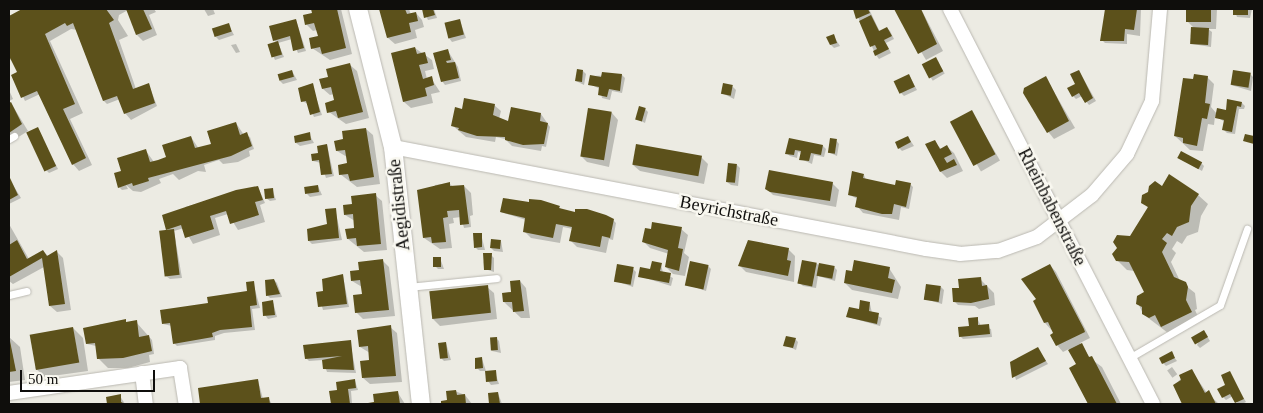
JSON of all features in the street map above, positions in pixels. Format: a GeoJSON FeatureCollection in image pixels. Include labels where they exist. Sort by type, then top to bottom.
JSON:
{"type":"FeatureCollection","features":[{"type":"Feature","properties":{"kind":"street","name":"Aegidistraße"},"geometry":{"type":"LineString","coordinates":[[358,9],[393,147],[421,404]]}},
{"type":"Feature","properties":{"kind":"street","name":"Rheinbabenstraße"},"geometry":{"type":"LineString","coordinates":[[950,9],[1153,404]]}},
{"type":"Feature","properties":{"kind":"street","name":"Beyrichstraße"},"geometry":{"type":"LineString","coordinates":[[393,147],[960,254],[998,251],[1037,238],[1092,195],[1127,154],[1152,101],[1160,9]]}},
{"type":"Feature","properties":{"kind":"street"},"geometry":{"type":"LineString","coordinates":[[9,393],[180,368],[186,404]]}},
{"type":"Feature","properties":{"kind":"street"},"geometry":{"type":"LineString","coordinates":[[142,373],[146,404]]}},
{"type":"Feature","properties":{"kind":"lane"},"geometry":{"type":"LineString","coordinates":[[1129,358],[1220,305],[1247,228]]}},
{"type":"Feature","properties":{"kind":"lane"},"geometry":{"type":"LineString","coordinates":[[408,287],[497,278]]}},
{"type":"Feature","properties":{"kind":"lane"},"geometry":{"type":"LineString","coordinates":[[9,295],[27,291]]}},
{"type":"Feature","properties":{"kind":"building"},"geometry":{"type":"Polygon","coordinates":[[[22,9],[106,9],[114,20],[109,23],[133,89],[149,83],[155,103],[124,114],[117,96],[103,101],[73,23],[67,26],[65,23],[45,34],[75,104],[63,109],[86,158],[72,165],[37,91],[21,98],[11,75],[17,72],[9,56],[9,16],[22,9]]]}},
{"type":"Feature","properties":{"kind":"building"},"geometry":{"type":"Polygon","coordinates":[[[126,9],[143,9],[152,29],[136,35],[126,9]]]}},
{"type":"Feature","properties":{"kind":"building"},"geometry":{"type":"Polygon","coordinates":[[[311,9],[337,9],[346,48],[322,54],[320,47],[311,49],[309,38],[318,36],[314,23],[305,25],[303,15],[312,13],[311,9]]]}},
{"type":"Feature","properties":{"kind":"building"},"geometry":{"type":"Polygon","coordinates":[[[379,9],[405,9],[407,14],[416,12],[418,21],[409,23],[411,32],[387,38],[379,9]]]}},
{"type":"Feature","properties":{"kind":"building"},"geometry":{"type":"Polygon","coordinates":[[[422,9],[433,9],[435,15],[424,18],[422,9]]]}},
{"type":"Feature","properties":{"kind":"building"},"geometry":{"type":"Polygon","coordinates":[[[853,9],[868,9],[870,13],[856,19],[853,9]]]}},
{"type":"Feature","properties":{"kind":"building"},"geometry":{"type":"Polygon","coordinates":[[[894,9],[921,9],[937,44],[918,54],[894,9]]]}},
{"type":"Feature","properties":{"kind":"building"},"geometry":{"type":"Polygon","coordinates":[[[1105,9],[1137,9],[1134,30],[1125,29],[1124,41],[1100,41],[1105,9]]]}},
{"type":"Feature","properties":{"kind":"building"},"geometry":{"type":"Polygon","coordinates":[[[1186,9],[1211,9],[1211,22],[1186,22],[1186,9]]]}},
{"type":"Feature","properties":{"kind":"building"},"geometry":{"type":"Polygon","coordinates":[[[1233,9],[1248,9],[1248,15],[1233,15],[1233,9]]]}},
{"type":"Feature","properties":{"kind":"building"},"geometry":{"type":"Polygon","coordinates":[[[871,15],[879,31],[887,27],[892,36],[884,40],[889,49],[875,56],[873,51],[877,49],[875,45],[870,47],[859,21],[871,15]]]}},
{"type":"Feature","properties":{"kind":"building"},"geometry":{"type":"Polygon","coordinates":[[[296,19],[304,48],[293,51],[290,36],[273,41],[269,26],[296,19]]]}},
{"type":"Feature","properties":{"kind":"building"},"geometry":{"type":"Polygon","coordinates":[[[460,19],[464,35],[448,38],[444,23],[460,19]]]}},
{"type":"Feature","properties":{"kind":"building"},"geometry":{"type":"Polygon","coordinates":[[[229,23],[232,32],[215,37],[212,29],[229,23]]]}},
{"type":"Feature","properties":{"kind":"building"},"geometry":{"type":"Polygon","coordinates":[[[1191,27],[1209,28],[1208,45],[1190,44],[1191,27]]]}},
{"type":"Feature","properties":{"kind":"building"},"geometry":{"type":"Polygon","coordinates":[[[834,34],[837,43],[830,45],[826,37],[834,34]]]}},
{"type":"Feature","properties":{"kind":"building"},"geometry":{"type":"Polygon","coordinates":[[[278,41],[282,54],[272,58],[267,44],[278,41]]]}},
{"type":"Feature","properties":{"kind":"building"},"geometry":{"type":"Polygon","coordinates":[[[415,47],[417,54],[425,52],[428,63],[419,65],[423,79],[432,76],[434,85],[425,88],[427,96],[403,102],[391,53],[415,47]]]}},
{"type":"Feature","properties":{"kind":"building"},"geometry":{"type":"Polygon","coordinates":[[[448,49],[451,60],[446,61],[447,63],[455,62],[459,78],[441,82],[433,53],[448,49]]]}},
{"type":"Feature","properties":{"kind":"building"},"geometry":{"type":"Polygon","coordinates":[[[936,57],[943,71],[929,79],[922,64],[936,57]]]}},
{"type":"Feature","properties":{"kind":"building"},"geometry":{"type":"Polygon","coordinates":[[[350,63],[363,112],[338,118],[336,111],[327,113],[325,103],[334,100],[331,87],[322,89],[319,79],[328,77],[326,69],[350,63]]]}},
{"type":"Feature","properties":{"kind":"building"},"geometry":{"type":"Polygon","coordinates":[[[577,69],[583,70],[582,82],[575,81],[577,69]]]}},
{"type":"Feature","properties":{"kind":"building"},"geometry":{"type":"Polygon","coordinates":[[[292,70],[294,77],[280,81],[278,74],[292,70]]]}},
{"type":"Feature","properties":{"kind":"building"},"geometry":{"type":"Polygon","coordinates":[[[1079,70],[1093,98],[1085,103],[1079,93],[1072,97],[1067,88],[1075,84],[1070,74],[1079,70]]]}},
{"type":"Feature","properties":{"kind":"building"},"geometry":{"type":"Polygon","coordinates":[[[1233,70],[1251,73],[1248,88],[1231,85],[1233,70]]]}},
{"type":"Feature","properties":{"kind":"building"},"geometry":{"type":"Polygon","coordinates":[[[602,72],[622,74],[620,91],[609,89],[607,97],[598,95],[599,87],[588,85],[590,75],[601,77],[602,72]]]}},
{"type":"Feature","properties":{"kind":"building"},"geometry":{"type":"Polygon","coordinates":[[[909,74],[915,87],[900,94],[894,81],[909,74]]]}},
{"type":"Feature","properties":{"kind":"building"},"geometry":{"type":"Polygon","coordinates":[[[1194,74],[1208,76],[1205,103],[1210,104],[1207,119],[1202,118],[1197,146],[1183,143],[1183,138],[1174,136],[1183,78],[1193,79],[1194,74]]]}},
{"type":"Feature","properties":{"kind":"building"},"geometry":{"type":"Polygon","coordinates":[[[1046,76],[1069,121],[1047,133],[1023,93],[1024,88],[1046,76]]]}},
{"type":"Feature","properties":{"kind":"building"},"geometry":{"type":"Polygon","coordinates":[[[313,83],[320,112],[310,115],[306,101],[301,102],[298,88],[313,83]]]}},
{"type":"Feature","properties":{"kind":"building"},"geometry":{"type":"Polygon","coordinates":[[[723,83],[733,85],[731,96],[721,94],[723,83]]]}},
{"type":"Feature","properties":{"kind":"building"},"geometry":{"type":"Polygon","coordinates":[[[464,98],[495,104],[493,115],[508,121],[511,107],[541,113],[540,121],[548,123],[544,144],[523,145],[505,140],[505,137],[477,136],[451,126],[455,107],[462,109],[464,98]]]}},
{"type":"Feature","properties":{"kind":"building"},"geometry":{"type":"Polygon","coordinates":[[[1227,99],[1242,102],[1241,107],[1237,106],[1232,132],[1222,130],[1224,120],[1215,118],[1217,108],[1226,110],[1227,99]]]}},
{"type":"Feature","properties":{"kind":"building"},"geometry":{"type":"Polygon","coordinates":[[[11,102],[22,124],[9,133],[9,103],[11,102]]]}},
{"type":"Feature","properties":{"kind":"building"},"geometry":{"type":"Polygon","coordinates":[[[639,106],[646,108],[642,121],[635,119],[639,106]]]}},
{"type":"Feature","properties":{"kind":"building"},"geometry":{"type":"Polygon","coordinates":[[[588,108],[612,112],[604,160],[580,156],[588,108]]]}},
{"type":"Feature","properties":{"kind":"building"},"geometry":{"type":"Polygon","coordinates":[[[972,110],[995,154],[973,166],[950,122],[972,110]]]}},
{"type":"Feature","properties":{"kind":"building"},"geometry":{"type":"Polygon","coordinates":[[[236,122],[240,135],[247,132],[252,146],[231,156],[148,178],[149,181],[133,186],[132,183],[118,188],[114,173],[121,171],[117,158],[146,149],[150,162],[158,160],[166,157],[162,145],[191,136],[195,148],[211,144],[207,131],[236,122]]]}},
{"type":"Feature","properties":{"kind":"building"},"geometry":{"type":"Polygon","coordinates":[[[38,127],[56,166],[44,171],[26,132],[38,127]]]}},
{"type":"Feature","properties":{"kind":"building"},"geometry":{"type":"Polygon","coordinates":[[[366,128],[374,177],[350,181],[348,174],[339,175],[338,165],[347,163],[346,156],[345,150],[336,151],[334,141],[343,139],[342,131],[366,128]]]}},
{"type":"Feature","properties":{"kind":"building"},"geometry":{"type":"Polygon","coordinates":[[[310,132],[311,140],[295,143],[294,136],[310,132]]]}},
{"type":"Feature","properties":{"kind":"building"},"geometry":{"type":"Polygon","coordinates":[[[1245,134],[1254,136],[1254,144],[1243,141],[1245,134]]]}},
{"type":"Feature","properties":{"kind":"building"},"geometry":{"type":"Polygon","coordinates":[[[908,136],[911,142],[898,149],[895,142],[908,136]]]}},
{"type":"Feature","properties":{"kind":"building"},"geometry":{"type":"Polygon","coordinates":[[[789,138],[823,145],[821,155],[811,153],[809,161],[799,160],[801,151],[795,150],[794,155],[785,154],[789,138]]]}},
{"type":"Feature","properties":{"kind":"building"},"geometry":{"type":"Polygon","coordinates":[[[830,138],[837,139],[835,154],[828,153],[830,138]]]}},
{"type":"Feature","properties":{"kind":"building"},"geometry":{"type":"Polygon","coordinates":[[[935,140],[940,149],[947,145],[952,154],[944,158],[947,163],[954,159],[957,165],[940,172],[925,144],[935,140]]]}},
{"type":"Feature","properties":{"kind":"building"},"geometry":{"type":"Polygon","coordinates":[[[327,144],[332,174],[321,175],[319,160],[312,161],[311,154],[318,153],[317,146],[327,144]]]}},
{"type":"Feature","properties":{"kind":"building"},"geometry":{"type":"Polygon","coordinates":[[[636,144],[702,156],[698,176],[632,165],[636,144]]]}},
{"type":"Feature","properties":{"kind":"building"},"geometry":{"type":"Polygon","coordinates":[[[1181,151],[1202,162],[1198,169],[1177,158],[1181,151]]]}},
{"type":"Feature","properties":{"kind":"building"},"geometry":{"type":"Polygon","coordinates":[[[728,163],[737,164],[735,183],[726,182],[728,163]]]}},
{"type":"Feature","properties":{"kind":"building"},"geometry":{"type":"Polygon","coordinates":[[[769,170],[833,182],[830,201],[770,192],[765,189],[769,170]]]}},
{"type":"Feature","properties":{"kind":"building"},"geometry":{"type":"Polygon","coordinates":[[[852,171],[864,174],[863,178],[895,185],[896,180],[911,183],[906,207],[894,204],[892,214],[882,214],[855,207],[857,197],[848,195],[852,171]]]}},
{"type":"Feature","properties":{"kind":"building"},"geometry":{"type":"Polygon","coordinates":[[[1169,174],[1199,194],[1191,206],[1189,222],[1177,227],[1172,236],[1167,233],[1162,239],[1167,243],[1162,252],[1174,277],[1186,282],[1188,287],[1186,300],[1192,312],[1161,327],[1155,315],[1149,318],[1142,314],[1142,307],[1136,304],[1137,296],[1144,292],[1129,262],[1116,261],[1112,254],[1117,248],[1113,242],[1117,235],[1130,236],[1148,207],[1141,203],[1142,195],[1148,192],[1149,186],[1155,181],[1162,186],[1169,174]]]}},
{"type":"Feature","properties":{"kind":"building"},"geometry":{"type":"Polygon","coordinates":[[[9,179],[18,195],[9,200],[9,179]]]}},
{"type":"Feature","properties":{"kind":"building"},"geometry":{"type":"Polygon","coordinates":[[[450,182],[450,186],[464,185],[469,224],[460,225],[459,210],[447,211],[448,217],[443,218],[446,242],[432,243],[431,237],[423,238],[417,190],[450,182]]]}},
{"type":"Feature","properties":{"kind":"building"},"geometry":{"type":"Polygon","coordinates":[[[318,185],[319,192],[305,194],[304,187],[318,185]]]}},
{"type":"Feature","properties":{"kind":"building"},"geometry":{"type":"Polygon","coordinates":[[[258,186],[263,200],[255,202],[259,215],[230,224],[226,211],[210,216],[214,229],[185,238],[181,225],[166,230],[162,215],[236,190],[258,186]]]}},
{"type":"Feature","properties":{"kind":"building"},"geometry":{"type":"Polygon","coordinates":[[[273,188],[274,198],[265,199],[264,189],[273,188]]]}},
{"type":"Feature","properties":{"kind":"building"},"geometry":{"type":"Polygon","coordinates":[[[376,193],[381,244],[357,246],[356,238],[347,239],[345,229],[354,228],[353,214],[344,215],[343,205],[352,204],[351,196],[376,193]]]}},
{"type":"Feature","properties":{"kind":"building"},"geometry":{"type":"Polygon","coordinates":[[[503,198],[529,202],[529,199],[541,200],[560,206],[559,208],[575,212],[575,209],[587,209],[606,215],[614,219],[610,238],[602,236],[600,247],[569,241],[572,227],[556,224],[553,238],[523,232],[525,218],[500,212],[503,198]]]}},
{"type":"Feature","properties":{"kind":"building"},"geometry":{"type":"Polygon","coordinates":[[[336,208],[339,238],[308,241],[307,229],[327,224],[325,209],[336,208]]]}},
{"type":"Feature","properties":{"kind":"building"},"geometry":{"type":"Polygon","coordinates":[[[652,222],[682,227],[678,248],[683,249],[679,271],[665,267],[668,250],[642,242],[645,228],[651,229],[652,222]]]}},
{"type":"Feature","properties":{"kind":"building"},"geometry":{"type":"Polygon","coordinates":[[[174,229],[180,275],[165,276],[159,231],[174,229]]]}},
{"type":"Feature","properties":{"kind":"building"},"geometry":{"type":"Polygon","coordinates":[[[473,233],[482,233],[482,247],[474,248],[473,233]]]}},
{"type":"Feature","properties":{"kind":"building"},"geometry":{"type":"Polygon","coordinates":[[[491,239],[501,240],[500,249],[490,248],[491,239]]]}},
{"type":"Feature","properties":{"kind":"building"},"geometry":{"type":"Polygon","coordinates":[[[17,240],[27,259],[43,250],[47,256],[57,250],[65,304],[49,306],[42,258],[9,277],[9,245],[17,240]]]}},
{"type":"Feature","properties":{"kind":"building"},"geometry":{"type":"Polygon","coordinates":[[[748,240],[789,248],[787,260],[791,261],[788,276],[738,266],[748,240]]]}},
{"type":"Feature","properties":{"kind":"building"},"geometry":{"type":"Polygon","coordinates":[[[483,253],[492,253],[491,270],[484,270],[483,253]]]}},
{"type":"Feature","properties":{"kind":"building"},"geometry":{"type":"Polygon","coordinates":[[[433,257],[441,257],[441,267],[433,267],[433,257]]]}},
{"type":"Feature","properties":{"kind":"building"},"geometry":{"type":"Polygon","coordinates":[[[383,259],[389,310],[355,313],[353,295],[362,294],[360,280],[351,281],[350,271],[359,270],[358,262],[383,259]]]}},
{"type":"Feature","properties":{"kind":"building"},"geometry":{"type":"Polygon","coordinates":[[[802,260],[817,263],[812,286],[797,284],[802,260]]]}},
{"type":"Feature","properties":{"kind":"building"},"geometry":{"type":"Polygon","coordinates":[[[854,260],[890,267],[888,278],[895,280],[892,293],[844,283],[846,270],[852,271],[854,260]]]}},
{"type":"Feature","properties":{"kind":"building"},"geometry":{"type":"Polygon","coordinates":[[[652,261],[662,263],[660,271],[671,273],[669,283],[638,277],[640,267],[650,269],[652,261]]]}},
{"type":"Feature","properties":{"kind":"building"},"geometry":{"type":"Polygon","coordinates":[[[690,261],[709,265],[703,289],[685,285],[690,261]]]}},
{"type":"Feature","properties":{"kind":"building"},"geometry":{"type":"Polygon","coordinates":[[[819,263],[835,266],[832,279],[817,276],[819,263]]]}},
{"type":"Feature","properties":{"kind":"building"},"geometry":{"type":"Polygon","coordinates":[[[617,264],[634,267],[631,285],[614,282],[617,264]]]}},
{"type":"Feature","properties":{"kind":"building"},"geometry":{"type":"Polygon","coordinates":[[[1050,264],[1085,332],[1056,346],[1050,335],[1053,333],[1048,322],[1044,323],[1033,301],[1036,299],[1021,279],[1050,264]]]}},
{"type":"Feature","properties":{"kind":"building"},"geometry":{"type":"Polygon","coordinates":[[[343,274],[347,304],[318,307],[316,292],[323,291],[322,279],[343,274]]]}},
{"type":"Feature","properties":{"kind":"building"},"geometry":{"type":"Polygon","coordinates":[[[981,277],[982,286],[987,285],[989,299],[971,303],[953,302],[952,288],[959,288],[958,279],[981,277]]]}},
{"type":"Feature","properties":{"kind":"building"},"geometry":{"type":"Polygon","coordinates":[[[274,279],[280,294],[266,296],[265,280],[274,279]]]}},
{"type":"Feature","properties":{"kind":"building"},"geometry":{"type":"Polygon","coordinates":[[[520,280],[524,311],[513,312],[512,302],[503,302],[502,293],[511,292],[510,281],[520,280]]]}},
{"type":"Feature","properties":{"kind":"building"},"geometry":{"type":"Polygon","coordinates":[[[254,281],[257,305],[250,306],[252,327],[220,330],[212,333],[213,337],[173,344],[170,323],[162,324],[160,310],[208,303],[207,297],[247,291],[246,282],[254,281]]]}},
{"type":"Feature","properties":{"kind":"building"},"geometry":{"type":"Polygon","coordinates":[[[926,284],[941,286],[939,302],[924,300],[926,284]]]}},
{"type":"Feature","properties":{"kind":"building"},"geometry":{"type":"Polygon","coordinates":[[[488,285],[491,313],[432,319],[429,291],[488,285]]]}},
{"type":"Feature","properties":{"kind":"building"},"geometry":{"type":"Polygon","coordinates":[[[273,300],[275,315],[263,316],[262,302],[273,300]]]}},
{"type":"Feature","properties":{"kind":"building"},"geometry":{"type":"Polygon","coordinates":[[[860,300],[870,302],[869,311],[879,313],[877,324],[846,317],[849,307],[859,309],[860,300]]]}},
{"type":"Feature","properties":{"kind":"building"},"geometry":{"type":"Polygon","coordinates":[[[978,317],[978,325],[989,324],[990,334],[959,337],[958,327],[969,326],[968,318],[978,317]]]}},
{"type":"Feature","properties":{"kind":"building"},"geometry":{"type":"Polygon","coordinates":[[[126,319],[126,322],[137,320],[139,337],[149,335],[152,351],[123,358],[97,359],[95,343],[86,344],[83,328],[126,319]]]}},
{"type":"Feature","properties":{"kind":"building"},"geometry":{"type":"Polygon","coordinates":[[[391,325],[396,376],[362,378],[360,361],[369,360],[368,346],[359,347],[357,330],[391,325]]]}},
{"type":"Feature","properties":{"kind":"building"},"geometry":{"type":"Polygon","coordinates":[[[73,327],[79,362],[36,370],[30,335],[73,327]]]}},
{"type":"Feature","properties":{"kind":"building"},"geometry":{"type":"Polygon","coordinates":[[[1204,330],[1208,337],[1195,344],[1191,338],[1204,330]]]}},
{"type":"Feature","properties":{"kind":"building"},"geometry":{"type":"Polygon","coordinates":[[[9,336],[16,371],[9,372],[9,336]]]}},
{"type":"Feature","properties":{"kind":"building"},"geometry":{"type":"Polygon","coordinates":[[[786,336],[796,338],[793,348],[783,346],[786,336]]]}},
{"type":"Feature","properties":{"kind":"building"},"geometry":{"type":"Polygon","coordinates":[[[490,337],[497,337],[498,350],[491,350],[490,337]]]}},
{"type":"Feature","properties":{"kind":"building"},"geometry":{"type":"Polygon","coordinates":[[[351,340],[354,370],[323,369],[322,360],[342,356],[305,359],[303,345],[351,340]]]}},
{"type":"Feature","properties":{"kind":"building"},"geometry":{"type":"Polygon","coordinates":[[[446,342],[448,358],[440,359],[438,343],[446,342]]]}},
{"type":"Feature","properties":{"kind":"building"},"geometry":{"type":"Polygon","coordinates":[[[1082,343],[1089,357],[1092,356],[1117,404],[1088,404],[1069,368],[1076,364],[1068,350],[1082,343]]]}},
{"type":"Feature","properties":{"kind":"building"},"geometry":{"type":"Polygon","coordinates":[[[1038,347],[1046,361],[1012,378],[1010,362],[1038,347]]]}},
{"type":"Feature","properties":{"kind":"building"},"geometry":{"type":"Polygon","coordinates":[[[1172,351],[1175,358],[1162,364],[1159,358],[1172,351]]]}},
{"type":"Feature","properties":{"kind":"building"},"geometry":{"type":"Polygon","coordinates":[[[482,357],[483,368],[475,369],[475,358],[482,357]]]}},
{"type":"Feature","properties":{"kind":"building"},"geometry":{"type":"Polygon","coordinates":[[[1192,369],[1205,393],[1209,390],[1216,404],[1182,404],[1173,385],[1181,380],[1179,375],[1192,369]]]}},
{"type":"Feature","properties":{"kind":"building"},"geometry":{"type":"Polygon","coordinates":[[[496,370],[497,381],[486,382],[485,371],[496,370]]]}},
{"type":"Feature","properties":{"kind":"building"},"geometry":{"type":"Polygon","coordinates":[[[1230,371],[1244,399],[1235,403],[1230,394],[1222,398],[1217,389],[1225,385],[1221,375],[1230,371]]]}},
{"type":"Feature","properties":{"kind":"building"},"geometry":{"type":"Polygon","coordinates":[[[258,379],[261,398],[269,397],[270,404],[200,404],[198,388],[258,379]]]}},
{"type":"Feature","properties":{"kind":"building"},"geometry":{"type":"Polygon","coordinates":[[[355,379],[356,388],[348,389],[350,404],[331,404],[329,391],[337,390],[336,382],[355,379]]]}},
{"type":"Feature","properties":{"kind":"building"},"geometry":{"type":"Polygon","coordinates":[[[456,390],[457,395],[465,394],[466,404],[441,404],[441,401],[447,400],[446,391],[456,390]]]}},
{"type":"Feature","properties":{"kind":"building"},"geometry":{"type":"Polygon","coordinates":[[[398,391],[400,404],[362,404],[374,402],[373,394],[398,391]]]}},
{"type":"Feature","properties":{"kind":"building"},"geometry":{"type":"Polygon","coordinates":[[[498,392],[500,404],[489,404],[488,393],[498,392]]]}},
{"type":"Feature","properties":{"kind":"building"},"geometry":{"type":"Polygon","coordinates":[[[121,394],[121,402],[125,404],[107,404],[106,397],[121,394]]]}}]}
